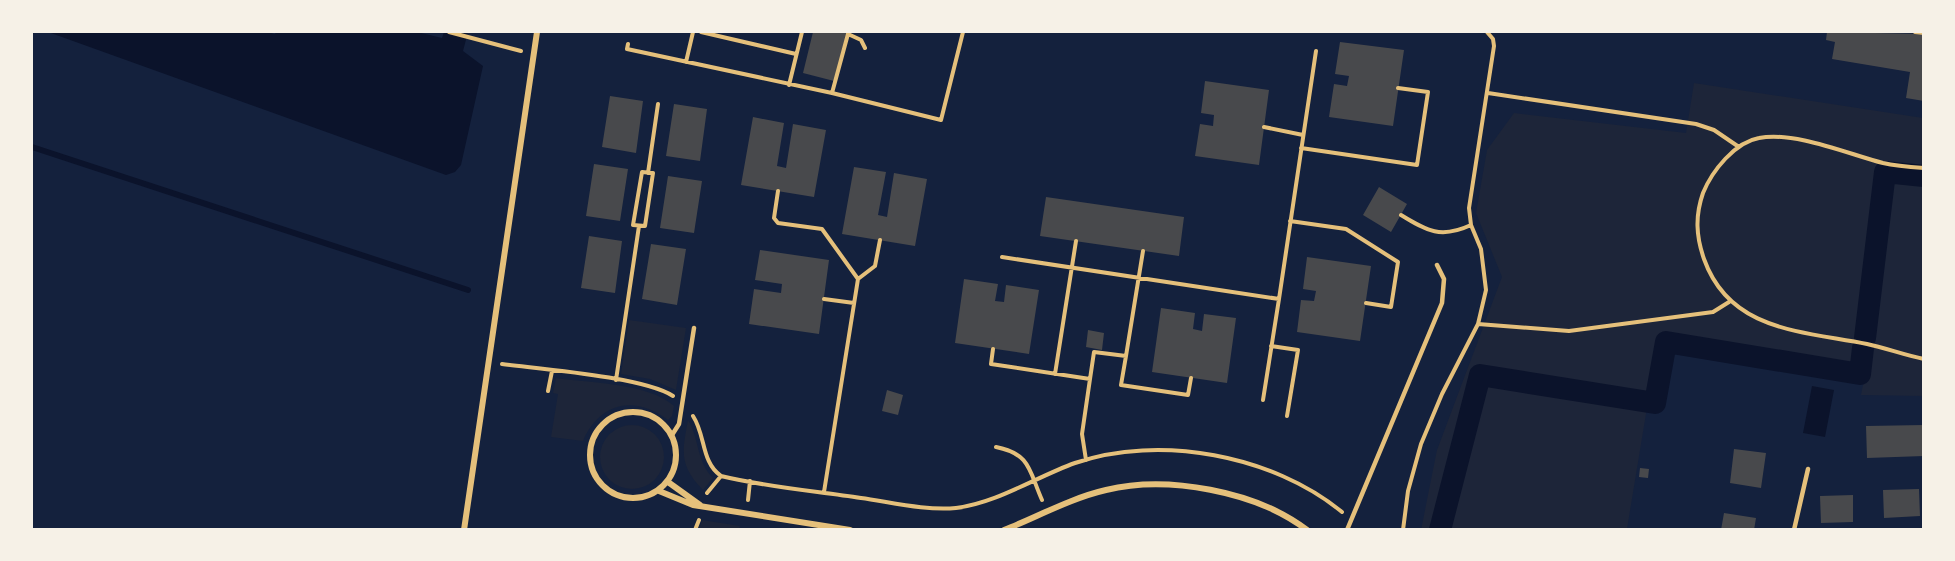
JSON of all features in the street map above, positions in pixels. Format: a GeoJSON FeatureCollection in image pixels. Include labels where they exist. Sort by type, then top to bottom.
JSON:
{"type":"FeatureCollection","features":[{"type":"Feature","properties":{"kind":"street"},"geometry":{"type":"LineString","coordinates":[[464,530],[537,32]]}},
{"type":"Feature","properties":{"kind":"street"},"geometry":{"type":"LineString","coordinates":[[625,412],[639,412],[652,416],[672,435],[676,459],[668,482],[648,497],[634,499],[620,497],[606,490],[594,473],[589,451],[601,426],[612,417],[625,412]]}},
{"type":"Feature","properties":{"kind":"street"},"geometry":{"type":"LineString","coordinates":[[668,482],[703,507]]}},
{"type":"Feature","properties":{"kind":"street"},"geometry":{"type":"LineString","coordinates":[[1004,530],[1103,490],[1147,484],[1179,486],[1253,502],[1280,513],[1307,530]]}},
{"type":"Feature","properties":{"kind":"street"},"geometry":{"type":"LineString","coordinates":[[659,491],[682,503],[850,530]]}},
{"type":"Feature","properties":{"kind":"lane"},"geometry":{"type":"LineString","coordinates":[[1347,530],[1442,303],[1444,279],[1437,265]]}},
{"type":"Feature","properties":{"kind":"lane"},"geometry":{"type":"LineString","coordinates":[[672,435],[680,424],[693,328]]}},
{"type":"Feature","properties":{"kind":"lane"},"geometry":{"type":"LineString","coordinates":[[1794,530],[1808,469]]}},
{"type":"Feature","properties":{"kind":"path"},"geometry":{"type":"LineString","coordinates":[[449,32],[534,54]]}},
{"type":"Feature","properties":{"kind":"path"},"geometry":{"type":"LineString","coordinates":[[686,62],[693,32]]}},
{"type":"Feature","properties":{"kind":"path"},"geometry":{"type":"LineString","coordinates":[[701,32],[796,54]]}},
{"type":"Feature","properties":{"kind":"path"},"geometry":{"type":"LineString","coordinates":[[789,85],[802,32]]}},
{"type":"Feature","properties":{"kind":"path"},"geometry":{"type":"LineString","coordinates":[[628,44],[627,49],[832,93],[940,120],[963,32]]}},
{"type":"Feature","properties":{"kind":"path"},"geometry":{"type":"LineString","coordinates":[[1403,530],[1408,491],[1421,444],[1442,394],[1478,324],[1486,290],[1480,249],[1471,225],[1469,208],[1494,46],[1493,39],[1487,32]]}},
{"type":"Feature","properties":{"kind":"path"},"geometry":{"type":"LineString","coordinates":[[1915,32],[1923,33]]}},
{"type":"Feature","properties":{"kind":"path"},"geometry":{"type":"LineString","coordinates":[[832,93],[848,33],[861,40],[865,48]]}},
{"type":"Feature","properties":{"kind":"path"},"geometry":{"type":"LineString","coordinates":[[1263,400],[1316,51]]}},
{"type":"Feature","properties":{"kind":"path"},"geometry":{"type":"LineString","coordinates":[[1301,148],[1417,165],[1428,92],[1398,88]]}},
{"type":"Feature","properties":{"kind":"path"},"geometry":{"type":"LineString","coordinates":[[1488,93],[1696,124],[1714,130],[1739,147]]}},
{"type":"Feature","properties":{"kind":"path"},"geometry":{"type":"LineString","coordinates":[[648,173],[658,104]]}},
{"type":"Feature","properties":{"kind":"path"},"geometry":{"type":"LineString","coordinates":[[1264,127],[1303,135]]}},
{"type":"Feature","properties":{"kind":"path"},"geometry":{"type":"LineString","coordinates":[[1923,168],[1886,164],[1820,145],[1770,136],[1752,140],[1739,147],[1715,171],[1698,208],[1700,246],[1708,269],[1729,302],[1750,315],[1787,330],[1869,344],[1923,358]]}},
{"type":"Feature","properties":{"kind":"path"},"geometry":{"type":"LineString","coordinates":[[642,172],[653,173],[645,226],[639,226],[633,225],[642,172]]}},
{"type":"Feature","properties":{"kind":"path"},"geometry":{"type":"LineString","coordinates":[[778,191],[774,218],[778,223],[822,230],[858,279]]}},
{"type":"Feature","properties":{"kind":"path"},"geometry":{"type":"LineString","coordinates":[[1401,215],[1417,225],[1442,234],[1471,225]]}},
{"type":"Feature","properties":{"kind":"path"},"geometry":{"type":"LineString","coordinates":[[1290,221],[1346,229],[1398,262],[1391,307],[1366,303]]}},
{"type":"Feature","properties":{"kind":"path"},"geometry":{"type":"LineString","coordinates":[[616,380],[639,226]]}},
{"type":"Feature","properties":{"kind":"path"},"geometry":{"type":"LineString","coordinates":[[824,492],[858,279],[875,266],[880,240]]}},
{"type":"Feature","properties":{"kind":"path"},"geometry":{"type":"LineString","coordinates":[[1055,374],[1076,241]]}},
{"type":"Feature","properties":{"kind":"path"},"geometry":{"type":"LineString","coordinates":[[1143,251],[1121,385],[1188,395],[1191,378]]}},
{"type":"Feature","properties":{"kind":"path"},"geometry":{"type":"LineString","coordinates":[[1002,257],[1279,298]]}},
{"type":"Feature","properties":{"kind":"path"},"geometry":{"type":"LineString","coordinates":[[824,299],[854,303]]}},
{"type":"Feature","properties":{"kind":"path"},"geometry":{"type":"LineString","coordinates":[[1478,324],[1569,331],[1713,312],[1729,302]]}},
{"type":"Feature","properties":{"kind":"path"},"geometry":{"type":"LineString","coordinates":[[1271,346],[1298,350],[1287,416]]}},
{"type":"Feature","properties":{"kind":"path"},"geometry":{"type":"LineString","coordinates":[[993,349],[991,364],[1090,379]]}},
{"type":"Feature","properties":{"kind":"path"},"geometry":{"type":"LineString","coordinates":[[1086,460],[1082,434],[1094,352],[1126,356]]}},
{"type":"Feature","properties":{"kind":"path"},"geometry":{"type":"LineString","coordinates":[[489,362],[616,380],[653,387],[675,397]]}},
{"type":"Feature","properties":{"kind":"path"},"geometry":{"type":"LineString","coordinates":[[548,391],[552,371]]}},
{"type":"Feature","properties":{"kind":"path"},"geometry":{"type":"LineString","coordinates":[[689,411],[698,424],[708,462],[721,476],[750,481],[956,508],[981,502],[1086,460],[1139,450],[1173,450],[1209,455],[1285,476],[1344,513]]}},
{"type":"Feature","properties":{"kind":"path"},"geometry":{"type":"LineString","coordinates":[[996,447],[1020,454],[1042,500]]}},
{"type":"Feature","properties":{"kind":"path"},"geometry":{"type":"LineString","coordinates":[[707,493],[721,476]]}},
{"type":"Feature","properties":{"kind":"path"},"geometry":{"type":"LineString","coordinates":[[748,501],[750,481]]}},
{"type":"Feature","properties":{"kind":"path"},"geometry":{"type":"LineString","coordinates":[[695,530],[699,520]]}},
{"type":"Feature","properties":{"kind":"shaded area"},"geometry":{"type":"Polygon","coordinates":[[[48,32],[267,32],[275,34],[276,32],[417,32],[442,38],[444,32],[468,32],[463,51],[483,66],[461,165],[455,172],[446,175],[48,32]]]}},
{"type":"Feature","properties":{"kind":"shaded area"},"geometry":{"type":"Polygon","coordinates":[[[1694,83],[1923,118],[1923,396],[1861,395],[1867,365],[1659,335],[1627,529],[1421,530],[1437,450],[1502,277],[1476,213],[1487,150],[1514,113],[1686,133],[1694,83]]]}},
{"type":"Feature","properties":{"kind":"shaded area"},"geometry":{"type":"Polygon","coordinates":[[[629,320],[686,328],[676,390],[650,379],[621,374],[629,320]]]}},
{"type":"Feature","properties":{"kind":"shaded area"},"geometry":{"type":"Polygon","coordinates":[[[556,378],[618,385],[650,393],[674,406],[672,416],[668,420],[643,407],[619,406],[599,418],[583,441],[551,437],[558,394],[553,393],[556,378]]]}},
{"type":"Feature","properties":{"kind":"shaded area"},"geometry":{"type":"Polygon","coordinates":[[[1812,386],[1834,390],[1825,437],[1803,433],[1812,386]]]}},
{"type":"Feature","properties":{"kind":"shaded area"},"geometry":{"type":"Polygon","coordinates":[[[688,420],[704,465],[713,478],[703,490],[690,473],[684,458],[688,420]]]}},
{"type":"Feature","properties":{"kind":"shaded area"},"geometry":{"type":"Polygon","coordinates":[[[632,425],[650,431],[658,439],[664,457],[658,475],[650,483],[632,489],[614,483],[606,475],[600,457],[606,439],[614,431],[632,425]]]}},
{"type":"Feature","properties":{"kind":"shaded area"},"geometry":{"type":"Polygon","coordinates":[[[702,520],[740,526],[739,529],[699,529],[702,520]]]}},
{"type":"Feature","properties":{"kind":"building"},"geometry":{"type":"Polygon","coordinates":[[[813,32],[848,32],[834,81],[803,73],[813,32]]]}},
{"type":"Feature","properties":{"kind":"building"},"geometry":{"type":"Polygon","coordinates":[[[1827,32],[1924,34],[1924,101],[1906,98],[1910,72],[1832,59],[1835,42],[1826,40],[1827,32]]]}},
{"type":"Feature","properties":{"kind":"building"},"geometry":{"type":"Polygon","coordinates":[[[1340,42],[1404,50],[1393,126],[1329,117],[1334,84],[1347,86],[1349,76],[1335,74],[1340,42]]]}},
{"type":"Feature","properties":{"kind":"building"},"geometry":{"type":"Polygon","coordinates":[[[1205,81],[1269,90],[1259,165],[1195,156],[1200,124],[1213,126],[1214,115],[1201,113],[1205,81]]]}},
{"type":"Feature","properties":{"kind":"building"},"geometry":{"type":"Polygon","coordinates":[[[610,96],[643,101],[636,153],[602,147],[610,96]]]}},
{"type":"Feature","properties":{"kind":"building"},"geometry":{"type":"Polygon","coordinates":[[[674,104],[707,109],[700,161],[666,156],[674,104]]]}},
{"type":"Feature","properties":{"kind":"building"},"geometry":{"type":"Polygon","coordinates":[[[753,117],[784,123],[777,166],[786,168],[793,124],[826,130],[814,197],[741,185],[753,117]]]}},
{"type":"Feature","properties":{"kind":"building"},"geometry":{"type":"Polygon","coordinates":[[[594,164],[628,169],[620,221],[586,216],[594,164]]]}},
{"type":"Feature","properties":{"kind":"building"},"geometry":{"type":"Polygon","coordinates":[[[854,167],[886,172],[878,215],[887,217],[894,173],[927,179],[915,246],[842,234],[854,167]]]}},
{"type":"Feature","properties":{"kind":"building"},"geometry":{"type":"Polygon","coordinates":[[[668,176],[702,181],[694,233],[660,228],[668,176]]]}},
{"type":"Feature","properties":{"kind":"building"},"geometry":{"type":"Polygon","coordinates":[[[1379,187],[1407,204],[1391,232],[1363,215],[1379,187]]]}},
{"type":"Feature","properties":{"kind":"building"},"geometry":{"type":"Polygon","coordinates":[[[1046,197],[1184,217],[1179,256],[1040,236],[1046,197]]]}},
{"type":"Feature","properties":{"kind":"building"},"geometry":{"type":"Polygon","coordinates":[[[589,236],[622,241],[615,293],[581,288],[589,236]]]}},
{"type":"Feature","properties":{"kind":"building"},"geometry":{"type":"Polygon","coordinates":[[[651,244],[686,249],[677,305],[642,299],[651,244]]]}},
{"type":"Feature","properties":{"kind":"building"},"geometry":{"type":"Polygon","coordinates":[[[760,250],[829,260],[819,334],[749,324],[754,289],[781,293],[782,284],[755,280],[760,250]]]}},
{"type":"Feature","properties":{"kind":"building"},"geometry":{"type":"Polygon","coordinates":[[[1307,257],[1371,266],[1360,341],[1297,332],[1301,300],[1314,301],[1316,291],[1303,289],[1307,257]]]}},
{"type":"Feature","properties":{"kind":"building"},"geometry":{"type":"Polygon","coordinates":[[[964,279],[998,284],[995,301],[1004,302],[1006,285],[1039,290],[1029,354],[955,343],[964,279]]]}},
{"type":"Feature","properties":{"kind":"building"},"geometry":{"type":"Polygon","coordinates":[[[1161,308],[1195,313],[1193,329],[1202,331],[1204,314],[1236,318],[1227,383],[1152,372],[1161,308]]]}},
{"type":"Feature","properties":{"kind":"building"},"geometry":{"type":"Polygon","coordinates":[[[1088,330],[1104,333],[1102,350],[1086,347],[1088,330]]]}},
{"type":"Feature","properties":{"kind":"building"},"geometry":{"type":"Polygon","coordinates":[[[887,390],[903,395],[898,415],[882,411],[887,390]]]}},
{"type":"Feature","properties":{"kind":"building"},"geometry":{"type":"Polygon","coordinates":[[[1924,425],[1924,456],[1867,458],[1866,426],[1924,425]]]}},
{"type":"Feature","properties":{"kind":"building"},"geometry":{"type":"Polygon","coordinates":[[[1734,449],[1766,453],[1761,488],[1730,483],[1734,449]]]}},
{"type":"Feature","properties":{"kind":"building"},"geometry":{"type":"Polygon","coordinates":[[[1640,468],[1649,469],[1648,478],[1639,477],[1640,468]]]}},
{"type":"Feature","properties":{"kind":"building"},"geometry":{"type":"Polygon","coordinates":[[[1919,489],[1920,516],[1884,518],[1883,490],[1919,489]]]}},
{"type":"Feature","properties":{"kind":"building"},"geometry":{"type":"Polygon","coordinates":[[[1853,495],[1853,522],[1821,523],[1820,496],[1853,495]]]}},
{"type":"Feature","properties":{"kind":"building"},"geometry":{"type":"Polygon","coordinates":[[[1724,513],[1756,518],[1754,530],[1721,530],[1724,513]]]}},
{"type":"Feature","properties":{"kind":"waterway"},"geometry":{"type":"LineString","coordinates":[[32,147],[468,290]]}},
{"type":"Feature","properties":{"kind":"waterway"},"geometry":{"type":"LineString","coordinates":[[1865,338],[1885,172],[1924,176]]}},
{"type":"Feature","properties":{"kind":"waterway"},"geometry":{"type":"LineString","coordinates":[[1440,530],[1480,375],[1655,403],[1666,342],[1860,374],[1863,348]]}}]}
